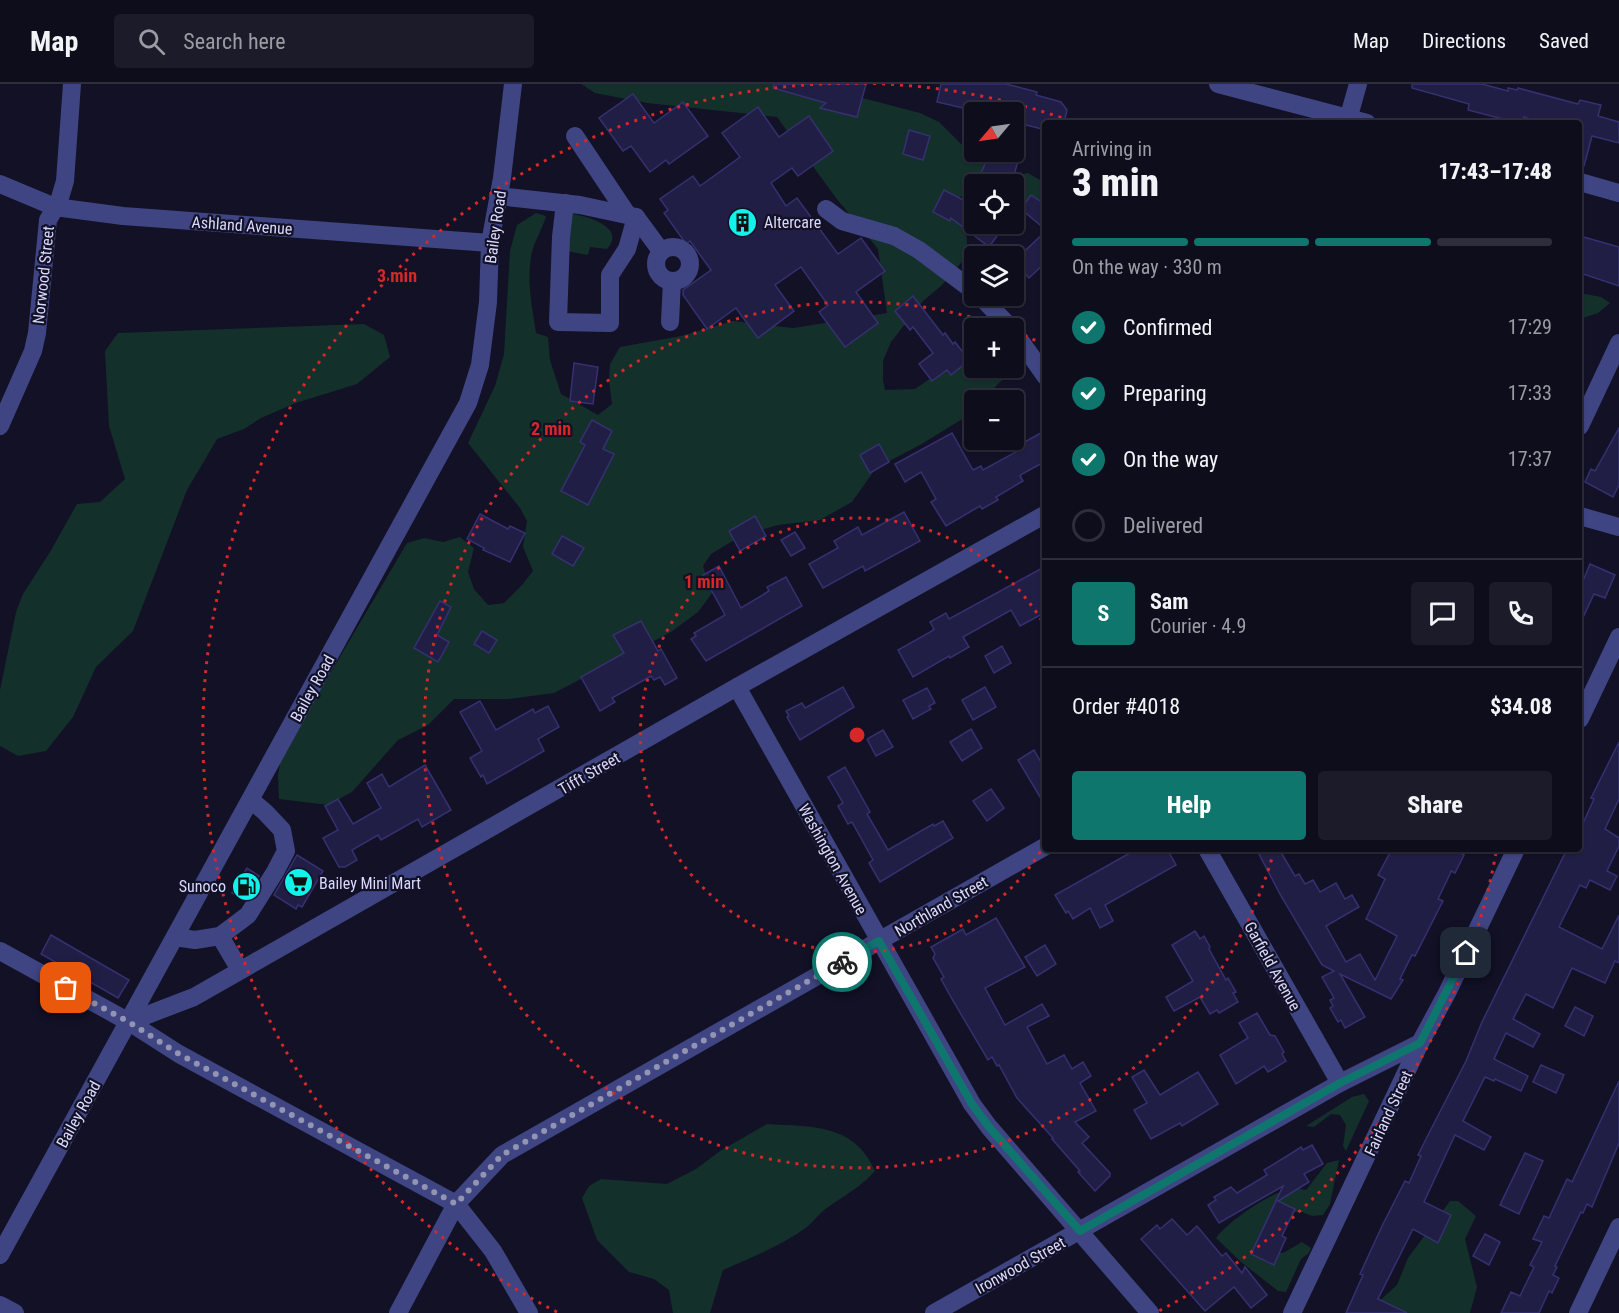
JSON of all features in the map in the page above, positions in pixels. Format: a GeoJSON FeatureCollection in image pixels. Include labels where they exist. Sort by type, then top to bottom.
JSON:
{"type":"FeatureCollection","features":[{"type":"Feature","properties":{"kind":"street","name":"Norwood Street"},"geometry":{"type":"LineString","coordinates":[[0,426],[33,351],[37,333],[48,220],[60,201],[65,181],[72,84]]}},
{"type":"Feature","properties":{"kind":"street","name":"Bailey Road"},"geometry":{"type":"LineString","coordinates":[[0,1256],[468,403],[482,348],[488,302],[490,243],[513,84]]}},
{"type":"Feature","properties":{"kind":"street"},"geometry":{"type":"LineString","coordinates":[[1218,84],[1347,120],[1358,84]]}},
{"type":"Feature","properties":{"kind":"street"},"geometry":{"type":"LineString","coordinates":[[575,136],[632,216],[661,251]]}},
{"type":"Feature","properties":{"kind":"street"},"geometry":{"type":"LineString","coordinates":[[1582,183],[1619,193]]}},
{"type":"Feature","properties":{"kind":"street","name":"Ashland Avenue"},"geometry":{"type":"LineString","coordinates":[[0,184],[56,207],[147,218],[490,243]]}},
{"type":"Feature","properties":{"kind":"street"},"geometry":{"type":"LineString","coordinates":[[498,196],[565,203],[632,216]]}},
{"type":"Feature","properties":{"kind":"street"},"geometry":{"type":"LineString","coordinates":[[565,203],[561,237],[558,322],[610,323],[610,275],[627,249],[632,216]]}},
{"type":"Feature","properties":{"kind":"street"},"geometry":{"type":"LineString","coordinates":[[826,209],[842,221],[894,236],[919,250],[964,284]]}},
{"type":"Feature","properties":{"kind":"street"},"geometry":{"type":"LineString","coordinates":[[670,246],[676,247],[688,257],[690,262],[683,278],[672,281],[661,277],[656,261],[661,251],[670,246]]}},
{"type":"Feature","properties":{"kind":"street"},"geometry":{"type":"LineString","coordinates":[[670,322],[672,281]]}},
{"type":"Feature","properties":{"kind":"street"},"geometry":{"type":"LineString","coordinates":[[990,306],[1001,318]]}},
{"type":"Feature","properties":{"kind":"street"},"geometry":{"type":"LineString","coordinates":[[1582,422],[1619,344]]}},
{"type":"Feature","properties":{"kind":"street"},"geometry":{"type":"LineString","coordinates":[[1024,346],[1042,371]]}},
{"type":"Feature","properties":{"kind":"street","name":"Tifft Street"},"geometry":{"type":"LineString","coordinates":[[129,1022],[194,997],[737,687],[1042,516]]}},
{"type":"Feature","properties":{"kind":"street"},"geometry":{"type":"LineString","coordinates":[[1582,517],[1619,527]]}},
{"type":"Feature","properties":{"kind":"street"},"geometry":{"type":"LineString","coordinates":[[1582,714],[1619,637]]}},
{"type":"Feature","properties":{"kind":"street","name":"Washington Avenue"},"geometry":{"type":"LineString","coordinates":[[737,687],[972,1104],[989,1127],[1150,1313]]}},
{"type":"Feature","properties":{"kind":"street"},"geometry":{"type":"LineString","coordinates":[[175,937],[195,940],[220,936],[248,915],[275,872],[286,851],[282,830],[251,800]]}},
{"type":"Feature","properties":{"kind":"street","name":"Northland Street"},"geometry":{"type":"LineString","coordinates":[[398,1313],[456,1204],[502,1155],[1042,848]]}},
{"type":"Feature","properties":{"kind":"street","name":"Garfield Avenue"},"geometry":{"type":"LineString","coordinates":[[1209,852],[1340,1083]]}},
{"type":"Feature","properties":{"kind":"street","name":"Fairland Street"},"geometry":{"type":"LineString","coordinates":[[1293,1313],[1420,1043],[1448,991],[1515,852]]}},
{"type":"Feature","properties":{"kind":"street"},"geometry":{"type":"LineString","coordinates":[[220,936],[240,970]]}},
{"type":"Feature","properties":{"kind":"street"},"geometry":{"type":"LineString","coordinates":[[0,951],[129,1022],[179,1054],[456,1204],[493,1251],[529,1313]]}},
{"type":"Feature","properties":{"kind":"street","name":"Ironwood Street"},"geometry":{"type":"LineString","coordinates":[[934,1313],[1340,1083],[1420,1043]]}},
{"type":"Feature","properties":{"kind":"street"},"geometry":{"type":"LineString","coordinates":[[1578,1313],[1619,1227]]}},
{"type":"Feature","properties":{"kind":"street"},"geometry":{"type":"LineString","coordinates":[[0,1305],[15,1313]]}},
{"type":"Feature","properties":{"kind":"green space"},"geometry":{"type":"Polygon","coordinates":[[[581,84],[809,84],[920,113],[939,122],[964,147],[964,162],[982,162],[1000,174],[964,174],[964,194],[950,204],[964,226],[964,234],[966,234],[967,246],[964,246],[964,260],[941,286],[923,301],[891,342],[883,361],[885,390],[915,389],[964,358],[964,378],[1005,378],[992,390],[964,390],[964,418],[876,468],[852,502],[820,520],[778,525],[741,536],[711,554],[703,566],[712,593],[698,612],[671,632],[554,693],[509,699],[454,699],[428,725],[398,740],[352,792],[328,805],[279,799],[278,775],[281,757],[407,543],[424,538],[443,542],[460,537],[474,548],[468,572],[474,589],[488,605],[504,603],[533,571],[523,547],[527,521],[520,508],[468,443],[495,386],[504,354],[510,251],[517,225],[536,213],[546,216],[530,262],[530,292],[536,333],[548,337],[550,360],[561,394],[598,415],[612,404],[609,381],[610,364],[620,347],[681,336],[733,321],[793,328],[887,313],[878,249],[836,198],[777,117],[647,103],[595,93],[581,84]]]}},
{"type":"Feature","properties":{"kind":"green space"},"geometry":{"type":"Polygon","coordinates":[[[1028,173],[1042,181],[1042,207],[1024,202],[1023,174],[1028,173]]]}},
{"type":"Feature","properties":{"kind":"green space"},"geometry":{"type":"Polygon","coordinates":[[[572,214],[595,220],[609,229],[612,242],[607,249],[590,247],[588,255],[566,251],[572,214]]]}},
{"type":"Feature","properties":{"kind":"green space"},"geometry":{"type":"Polygon","coordinates":[[[1582,293],[1601,297],[1610,303],[1598,313],[1582,318],[1582,293]]]}},
{"type":"Feature","properties":{"kind":"green space"},"geometry":{"type":"Polygon","coordinates":[[[364,324],[384,335],[390,357],[357,384],[296,403],[261,418],[244,429],[217,439],[187,490],[133,631],[96,667],[73,717],[46,751],[18,756],[0,746],[0,690],[16,612],[23,594],[77,504],[100,502],[125,479],[109,426],[105,351],[118,333],[364,324]]]}},
{"type":"Feature","properties":{"kind":"green space"},"geometry":{"type":"Polygon","coordinates":[[[1364,1094],[1369,1101],[1346,1151],[1343,1146],[1346,1125],[1340,1115],[1331,1114],[1314,1127],[1306,1126],[1352,1097],[1364,1094]]]}},
{"type":"Feature","properties":{"kind":"green space"},"geometry":{"type":"Polygon","coordinates":[[[767,1124],[815,1128],[843,1136],[856,1144],[866,1155],[875,1171],[860,1185],[827,1207],[797,1234],[723,1270],[710,1313],[673,1313],[669,1290],[654,1279],[629,1272],[597,1240],[582,1198],[589,1186],[601,1179],[667,1184],[696,1169],[720,1151],[767,1124]]]}},
{"type":"Feature","properties":{"kind":"green space"},"geometry":{"type":"Polygon","coordinates":[[[1339,1160],[1330,1204],[1323,1215],[1271,1212],[1251,1253],[1283,1253],[1302,1242],[1311,1248],[1309,1253],[1301,1259],[1286,1292],[1278,1291],[1241,1262],[1216,1238],[1240,1216],[1273,1195],[1291,1189],[1306,1190],[1327,1163],[1339,1160]]]}},
{"type":"Feature","properties":{"kind":"green space"},"geometry":{"type":"Polygon","coordinates":[[[1450,1201],[1458,1201],[1476,1216],[1465,1239],[1477,1287],[1470,1313],[1366,1313],[1397,1285],[1408,1258],[1450,1201]]]}},
{"type":"Feature","properties":{"kind":"building"},"geometry":{"type":"Polygon","coordinates":[[[774,84],[866,84],[857,117],[820,108],[826,103],[773,88],[774,84]]]}},
{"type":"Feature","properties":{"kind":"building"},"geometry":{"type":"Polygon","coordinates":[[[941,84],[1006,84],[1037,92],[1036,95],[1061,102],[1067,110],[1065,120],[1042,120],[1042,129],[1024,124],[1024,102],[964,102],[964,108],[937,102],[941,84]]]}},
{"type":"Feature","properties":{"kind":"building"},"geometry":{"type":"Polygon","coordinates":[[[1412,84],[1482,84],[1508,91],[1508,88],[1517,90],[1518,88],[1578,104],[1580,100],[1601,105],[1598,116],[1619,122],[1619,143],[1592,136],[1584,166],[1582,166],[1582,120],[1534,120],[1524,117],[1522,120],[1506,120],[1468,110],[1469,104],[1412,88],[1412,84]]]}},
{"type":"Feature","properties":{"kind":"building"},"geometry":{"type":"Polygon","coordinates":[[[633,94],[654,123],[683,102],[708,136],[669,164],[666,160],[650,172],[631,146],[623,151],[599,118],[633,94]]]}},
{"type":"Feature","properties":{"kind":"building","name":"Altercare"},"geometry":{"type":"Polygon","coordinates":[[[758,107],[779,137],[809,116],[833,151],[798,176],[792,168],[771,183],[786,206],[797,198],[838,254],[861,238],[885,271],[856,292],[878,323],[845,347],[819,312],[828,305],[801,267],[775,285],[794,311],[758,338],[736,308],[707,329],[683,295],[683,290],[711,270],[690,241],[686,244],[664,213],[668,210],[660,199],[693,176],[700,186],[740,157],[722,133],[758,107]]]}},
{"type":"Feature","properties":{"kind":"building"},"geometry":{"type":"Polygon","coordinates":[[[909,130],[930,136],[923,160],[903,154],[909,130]]]}},
{"type":"Feature","properties":{"kind":"building"},"geometry":{"type":"Polygon","coordinates":[[[986,162],[1018,162],[1014,174],[981,173],[986,162]]]}},
{"type":"Feature","properties":{"kind":"building"},"geometry":{"type":"Polygon","coordinates":[[[944,190],[964,200],[964,228],[951,218],[950,221],[933,212],[944,190]]]}},
{"type":"Feature","properties":{"kind":"building"},"geometry":{"type":"Polygon","coordinates":[[[1031,195],[1042,202],[1042,227],[1024,212],[1024,205],[1031,195]]]}},
{"type":"Feature","properties":{"kind":"building"},"geometry":{"type":"Polygon","coordinates":[[[972,234],[998,234],[988,246],[972,234]]]}},
{"type":"Feature","properties":{"kind":"building"},"geometry":{"type":"Polygon","coordinates":[[[1042,235],[1042,266],[1029,278],[1024,272],[1024,252],[1042,235]]]}},
{"type":"Feature","properties":{"kind":"building"},"geometry":{"type":"Polygon","coordinates":[[[1582,237],[1619,247],[1619,286],[1582,274],[1582,237]]]}},
{"type":"Feature","properties":{"kind":"building"},"geometry":{"type":"Polygon","coordinates":[[[913,296],[943,335],[945,333],[964,354],[964,364],[951,375],[947,370],[932,381],[919,364],[933,353],[913,327],[910,330],[895,311],[913,296]]]}},
{"type":"Feature","properties":{"kind":"building"},"geometry":{"type":"Polygon","coordinates":[[[574,363],[598,367],[593,404],[570,401],[574,363]]]}},
{"type":"Feature","properties":{"kind":"building"},"geometry":{"type":"Polygon","coordinates":[[[592,420],[612,431],[603,449],[614,454],[588,505],[561,491],[585,445],[580,442],[592,420]]]}},
{"type":"Feature","properties":{"kind":"building"},"geometry":{"type":"Polygon","coordinates":[[[1619,428],[1619,485],[1613,497],[1585,482],[1591,469],[1595,471],[1619,428]]]}},
{"type":"Feature","properties":{"kind":"building"},"geometry":{"type":"Polygon","coordinates":[[[1042,432],[1042,463],[1022,474],[1020,476],[1023,481],[996,497],[998,500],[982,509],[980,506],[946,526],[931,502],[936,499],[921,472],[905,482],[895,464],[952,433],[973,470],[981,466],[983,470],[1019,450],[1024,450],[1024,442],[1042,432]]]}},
{"type":"Feature","properties":{"kind":"building"},"geometry":{"type":"Polygon","coordinates":[[[879,444],[889,462],[870,473],[860,455],[879,444]]]}},
{"type":"Feature","properties":{"kind":"building"},"geometry":{"type":"Polygon","coordinates":[[[904,512],[920,541],[865,571],[863,566],[823,588],[809,564],[838,548],[834,541],[858,527],[862,535],[904,512]]]}},
{"type":"Feature","properties":{"kind":"building"},"geometry":{"type":"Polygon","coordinates":[[[480,514],[508,529],[510,526],[525,533],[510,562],[483,550],[484,548],[467,539],[480,514]]]}},
{"type":"Feature","properties":{"kind":"building"},"geometry":{"type":"Polygon","coordinates":[[[755,516],[766,536],[740,551],[729,531],[755,516]]]}},
{"type":"Feature","properties":{"kind":"building"},"geometry":{"type":"Polygon","coordinates":[[[795,532],[805,548],[791,556],[781,540],[795,532]]]}},
{"type":"Feature","properties":{"kind":"building"},"geometry":{"type":"Polygon","coordinates":[[[562,536],[584,548],[573,566],[552,554],[562,536]]]}},
{"type":"Feature","properties":{"kind":"building"},"geometry":{"type":"Polygon","coordinates":[[[1590,564],[1615,575],[1605,598],[1594,594],[1582,620],[1582,583],[1590,564]]]}},
{"type":"Feature","properties":{"kind":"building"},"geometry":{"type":"Polygon","coordinates":[[[719,566],[741,608],[769,591],[767,587],[786,577],[802,606],[706,661],[691,639],[696,636],[694,633],[725,615],[703,575],[719,566]]]}},
{"type":"Feature","properties":{"kind":"building"},"geometry":{"type":"Polygon","coordinates":[[[1042,568],[1042,614],[1020,626],[1011,610],[963,637],[969,647],[913,677],[898,650],[932,631],[934,629],[930,622],[946,613],[949,619],[1042,568]]]}},
{"type":"Feature","properties":{"kind":"building"},"geometry":{"type":"Polygon","coordinates":[[[440,601],[451,607],[437,635],[449,642],[438,662],[414,648],[440,601]]]}},
{"type":"Feature","properties":{"kind":"building"},"geometry":{"type":"Polygon","coordinates":[[[641,621],[658,651],[661,649],[677,678],[665,685],[660,677],[654,680],[651,676],[612,698],[615,702],[600,711],[581,677],[624,653],[613,635],[641,621]]]}},
{"type":"Feature","properties":{"kind":"building"},"geometry":{"type":"Polygon","coordinates":[[[482,631],[497,640],[489,653],[474,644],[482,631]]]}},
{"type":"Feature","properties":{"kind":"building"},"geometry":{"type":"Polygon","coordinates":[[[1002,646],[1011,663],[994,673],[985,656],[1002,646]]]}},
{"type":"Feature","properties":{"kind":"building"},"geometry":{"type":"Polygon","coordinates":[[[843,687],[854,707],[800,740],[786,711],[802,703],[805,708],[843,687]]]}},
{"type":"Feature","properties":{"kind":"building"},"geometry":{"type":"Polygon","coordinates":[[[985,687],[996,707],[973,720],[962,700],[985,687]]]}},
{"type":"Feature","properties":{"kind":"building"},"geometry":{"type":"Polygon","coordinates":[[[927,688],[935,703],[929,706],[931,709],[913,719],[903,700],[927,688]]]}},
{"type":"Feature","properties":{"kind":"building"},"geometry":{"type":"Polygon","coordinates":[[[480,701],[496,730],[533,709],[535,713],[548,706],[559,727],[538,739],[544,751],[487,784],[470,758],[482,751],[460,712],[480,701]]]}},
{"type":"Feature","properties":{"kind":"building"},"geometry":{"type":"Polygon","coordinates":[[[971,729],[982,748],[962,761],[950,742],[971,729]]]}},
{"type":"Feature","properties":{"kind":"building"},"geometry":{"type":"Polygon","coordinates":[[[883,730],[893,747],[876,756],[867,739],[883,730]]]}},
{"type":"Feature","properties":{"kind":"building"},"geometry":{"type":"Polygon","coordinates":[[[1619,742],[1619,799],[1605,829],[1619,838],[1619,846],[1607,871],[1617,876],[1610,890],[1590,880],[1586,888],[1580,885],[1559,927],[1602,949],[1619,915],[1619,963],[1615,961],[1605,983],[1572,968],[1553,1008],[1526,994],[1513,1019],[1540,1034],[1533,1047],[1506,1033],[1494,1059],[1528,1076],[1521,1091],[1485,1077],[1463,1121],[1491,1137],[1484,1150],[1455,1135],[1424,1202],[1451,1215],[1438,1243],[1413,1229],[1378,1299],[1407,1313],[1346,1313],[1363,1275],[1360,1274],[1382,1226],[1405,1181],[1409,1183],[1421,1156],[1418,1155],[1466,1061],[1482,1022],[1566,852],[1582,852],[1582,826],[1594,799],[1591,798],[1619,742]]]}},
{"type":"Feature","properties":{"kind":"building"},"geometry":{"type":"Polygon","coordinates":[[[1034,750],[1042,764],[1042,800],[1018,760],[1034,750]]]}},
{"type":"Feature","properties":{"kind":"building"},"geometry":{"type":"Polygon","coordinates":[[[425,765],[451,810],[422,827],[418,819],[381,840],[378,835],[352,850],[357,860],[345,867],[339,867],[323,838],[338,830],[325,806],[338,799],[353,824],[381,808],[367,783],[382,774],[389,787],[425,765]]]}},
{"type":"Feature","properties":{"kind":"building"},"geometry":{"type":"Polygon","coordinates":[[[845,767],[870,812],[867,814],[888,850],[933,824],[934,826],[943,821],[953,838],[880,882],[869,863],[873,860],[852,822],[848,824],[838,806],[843,803],[828,777],[845,767]]]}},
{"type":"Feature","properties":{"kind":"building"},"geometry":{"type":"Polygon","coordinates":[[[991,789],[1004,808],[987,821],[973,801],[991,789]]]}},
{"type":"Feature","properties":{"kind":"building"},"geometry":{"type":"Polygon","coordinates":[[[1132,852],[1169,852],[1176,865],[1105,905],[1113,921],[1100,928],[1090,908],[1073,919],[1068,911],[1066,913],[1055,895],[1132,852]]]}},
{"type":"Feature","properties":{"kind":"building"},"geometry":{"type":"Polygon","coordinates":[[[1281,852],[1295,876],[1299,874],[1305,884],[1313,880],[1320,892],[1336,883],[1345,899],[1352,895],[1359,907],[1326,926],[1346,962],[1360,954],[1375,980],[1397,936],[1366,919],[1385,879],[1378,875],[1390,852],[1463,852],[1464,855],[1455,873],[1451,871],[1438,899],[1443,901],[1415,956],[1412,955],[1400,979],[1403,980],[1391,999],[1340,974],[1365,1017],[1345,1028],[1341,1020],[1338,1022],[1330,1008],[1333,1006],[1330,1000],[1334,998],[1322,977],[1334,971],[1322,965],[1259,854],[1281,852]]]}},
{"type":"Feature","properties":{"kind":"building","name":"Bailey Mini Mart"},"geometry":{"type":"Polygon","coordinates":[[[297,855],[323,871],[302,907],[298,905],[296,909],[274,895],[297,855]]]}},
{"type":"Feature","properties":{"kind":"building","name":"Sunoco"},"geometry":{"type":"Polygon","coordinates":[[[247,868],[259,876],[244,900],[232,893],[247,868]]]}},
{"type":"Feature","properties":{"kind":"building"},"geometry":{"type":"Polygon","coordinates":[[[996,918],[1025,967],[985,988],[1005,1025],[1042,1004],[1049,1016],[1027,1027],[1047,1064],[1064,1055],[1072,1069],[1083,1062],[1091,1076],[1080,1083],[1096,1111],[1075,1122],[1089,1137],[1082,1143],[1110,1173],[1110,1176],[1095,1191],[1053,1138],[1017,1098],[999,1065],[997,1066],[992,1057],[988,1060],[941,979],[944,977],[933,958],[935,954],[931,947],[963,929],[966,935],[996,918]]]}},
{"type":"Feature","properties":{"kind":"building"},"geometry":{"type":"Polygon","coordinates":[[[1195,931],[1200,939],[1204,936],[1226,980],[1228,978],[1236,992],[1233,993],[1238,1002],[1219,1013],[1217,1010],[1210,1014],[1200,997],[1174,1011],[1166,997],[1193,981],[1172,945],[1195,931]]]}},
{"type":"Feature","properties":{"kind":"building"},"geometry":{"type":"Polygon","coordinates":[[[51,935],[129,980],[118,998],[41,954],[51,935]]]}},
{"type":"Feature","properties":{"kind":"building"},"geometry":{"type":"Polygon","coordinates":[[[1045,945],[1056,964],[1037,976],[1025,957],[1045,945]]]}},
{"type":"Feature","properties":{"kind":"building"},"geometry":{"type":"Polygon","coordinates":[[[1575,1007],[1593,1016],[1584,1036],[1565,1026],[1575,1007]]]}},
{"type":"Feature","properties":{"kind":"building"},"geometry":{"type":"Polygon","coordinates":[[[1257,1013],[1270,1035],[1275,1036],[1286,1061],[1268,1072],[1264,1066],[1236,1084],[1220,1055],[1248,1038],[1239,1023],[1257,1013]]]}},
{"type":"Feature","properties":{"kind":"building"},"geometry":{"type":"Polygon","coordinates":[[[1541,1065],[1564,1075],[1556,1093],[1533,1082],[1541,1065]]]}},
{"type":"Feature","properties":{"kind":"building"},"geometry":{"type":"Polygon","coordinates":[[[1144,1070],[1160,1095],[1198,1072],[1218,1104],[1182,1126],[1180,1123],[1151,1139],[1134,1110],[1147,1103],[1132,1077],[1144,1070]]]}},
{"type":"Feature","properties":{"kind":"building"},"geometry":{"type":"Polygon","coordinates":[[[1619,1081],[1619,1143],[1592,1207],[1587,1204],[1583,1213],[1581,1212],[1555,1266],[1557,1267],[1553,1275],[1559,1278],[1552,1293],[1549,1291],[1539,1313],[1501,1313],[1511,1292],[1520,1296],[1534,1267],[1530,1265],[1542,1242],[1533,1239],[1544,1216],[1549,1218],[1567,1179],[1572,1182],[1619,1081]]]}},
{"type":"Feature","properties":{"kind":"building"},"geometry":{"type":"Polygon","coordinates":[[[1312,1145],[1323,1164],[1304,1174],[1309,1182],[1278,1201],[1295,1209],[1282,1236],[1286,1238],[1274,1265],[1251,1254],[1283,1186],[1219,1223],[1208,1205],[1216,1200],[1214,1197],[1231,1187],[1237,1193],[1267,1175],[1264,1170],[1301,1147],[1303,1150],[1312,1145]]]}},
{"type":"Feature","properties":{"kind":"building"},"geometry":{"type":"Polygon","coordinates":[[[1525,1153],[1543,1161],[1519,1214],[1500,1205],[1525,1153]]]}},
{"type":"Feature","properties":{"kind":"building"},"geometry":{"type":"Polygon","coordinates":[[[1172,1219],[1187,1235],[1197,1226],[1222,1256],[1226,1253],[1242,1273],[1245,1267],[1267,1295],[1251,1308],[1234,1287],[1205,1311],[1141,1239],[1157,1225],[1160,1229],[1172,1219]]]}},
{"type":"Feature","properties":{"kind":"building"},"geometry":{"type":"Polygon","coordinates":[[[1485,1234],[1500,1242],[1489,1265],[1473,1256],[1485,1234]]]}},
{"type":"Feature","properties":{"kind":"way so far"},"geometry":{"type":"LineString","coordinates":[[66,988],[129,1022],[179,1054],[456,1204],[502,1155],[842,962]]}},
{"type":"Feature","properties":{"kind":"place","name":"Altercare"},"geometry":{"type":"Point","coordinates":[743,222]}},
{"type":"Feature","properties":{"kind":"place","name":"Bailey Mini Mart"},"geometry":{"type":"Point","coordinates":[298,883]}},
{"type":"Feature","properties":{"kind":"place","name":"Sunoco"},"geometry":{"type":"Point","coordinates":[247,886]}},
{"type":"Feature","properties":{"kind":"route"},"geometry":{"type":"LineString","coordinates":[[842,962],[879,941],[972,1104],[989,1127],[1080,1231],[1340,1083],[1420,1043],[1466,953]]}}]}
